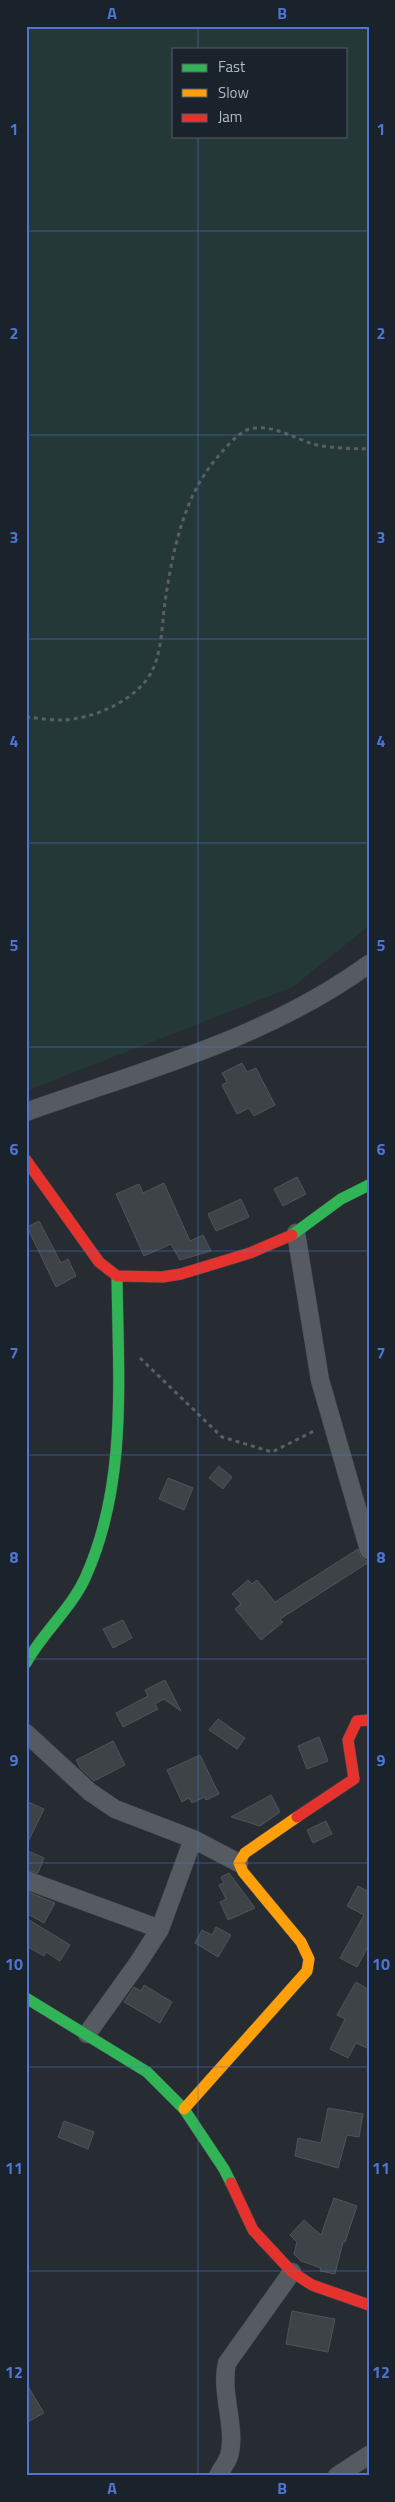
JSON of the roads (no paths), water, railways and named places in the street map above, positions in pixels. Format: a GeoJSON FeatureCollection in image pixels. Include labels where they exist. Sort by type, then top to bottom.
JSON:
{"type":"FeatureCollection","features":[{"type":"Feature","properties":{"kind":"street"},"geometry":{"type":"LineString","coordinates":[[26,1112],[229,1041],[306,1006],[369,964]]}},
{"type":"Feature","properties":{"kind":"street"},"geometry":{"type":"LineString","coordinates":[[26,1160],[99,1262],[117,1276],[162,1277],[181,1274],[250,1253],[296,1233],[341,1199],[369,1185]]}},
{"type":"Feature","properties":{"kind":"street"},"geometry":{"type":"LineString","coordinates":[[296,1233],[320,1380],[369,1550]]}},
{"type":"Feature","properties":{"kind":"street"},"geometry":{"type":"LineString","coordinates":[[26,1663],[33,1650],[85,1578],[103,1531],[118,1446],[117,1276]]}},
{"type":"Feature","properties":{"kind":"street"},"geometry":{"type":"LineString","coordinates":[[239,1863],[245,1853],[354,1779],[348,1740],[357,1721],[369,1720]]}},
{"type":"Feature","properties":{"kind":"street"},"geometry":{"type":"LineString","coordinates":[[26,1733],[90,1792],[115,1809],[192,1839],[239,1863],[243,1872],[301,1942],[309,1959],[307,1971],[184,2109]]}},
{"type":"Feature","properties":{"kind":"street"},"geometry":{"type":"LineString","coordinates":[[87,2034],[160,1929],[192,1839]]}},
{"type":"Feature","properties":{"kind":"street"},"geometry":{"type":"LineString","coordinates":[[26,1880],[160,1929]]}},
{"type":"Feature","properties":{"kind":"street"},"geometry":{"type":"LineString","coordinates":[[26,1998],[147,2072],[184,2109],[224,2169],[253,2230],[292,2272],[312,2284],[369,2305]]}},
{"type":"Feature","properties":{"kind":"street"},"geometry":{"type":"LineString","coordinates":[[218,2476],[229,2456],[231,2442],[224,2377],[227,2363],[292,2272]]}},
{"type":"Feature","properties":{"kind":"street"},"geometry":{"type":"LineString","coordinates":[[337,2476],[369,2455]]}}]}
